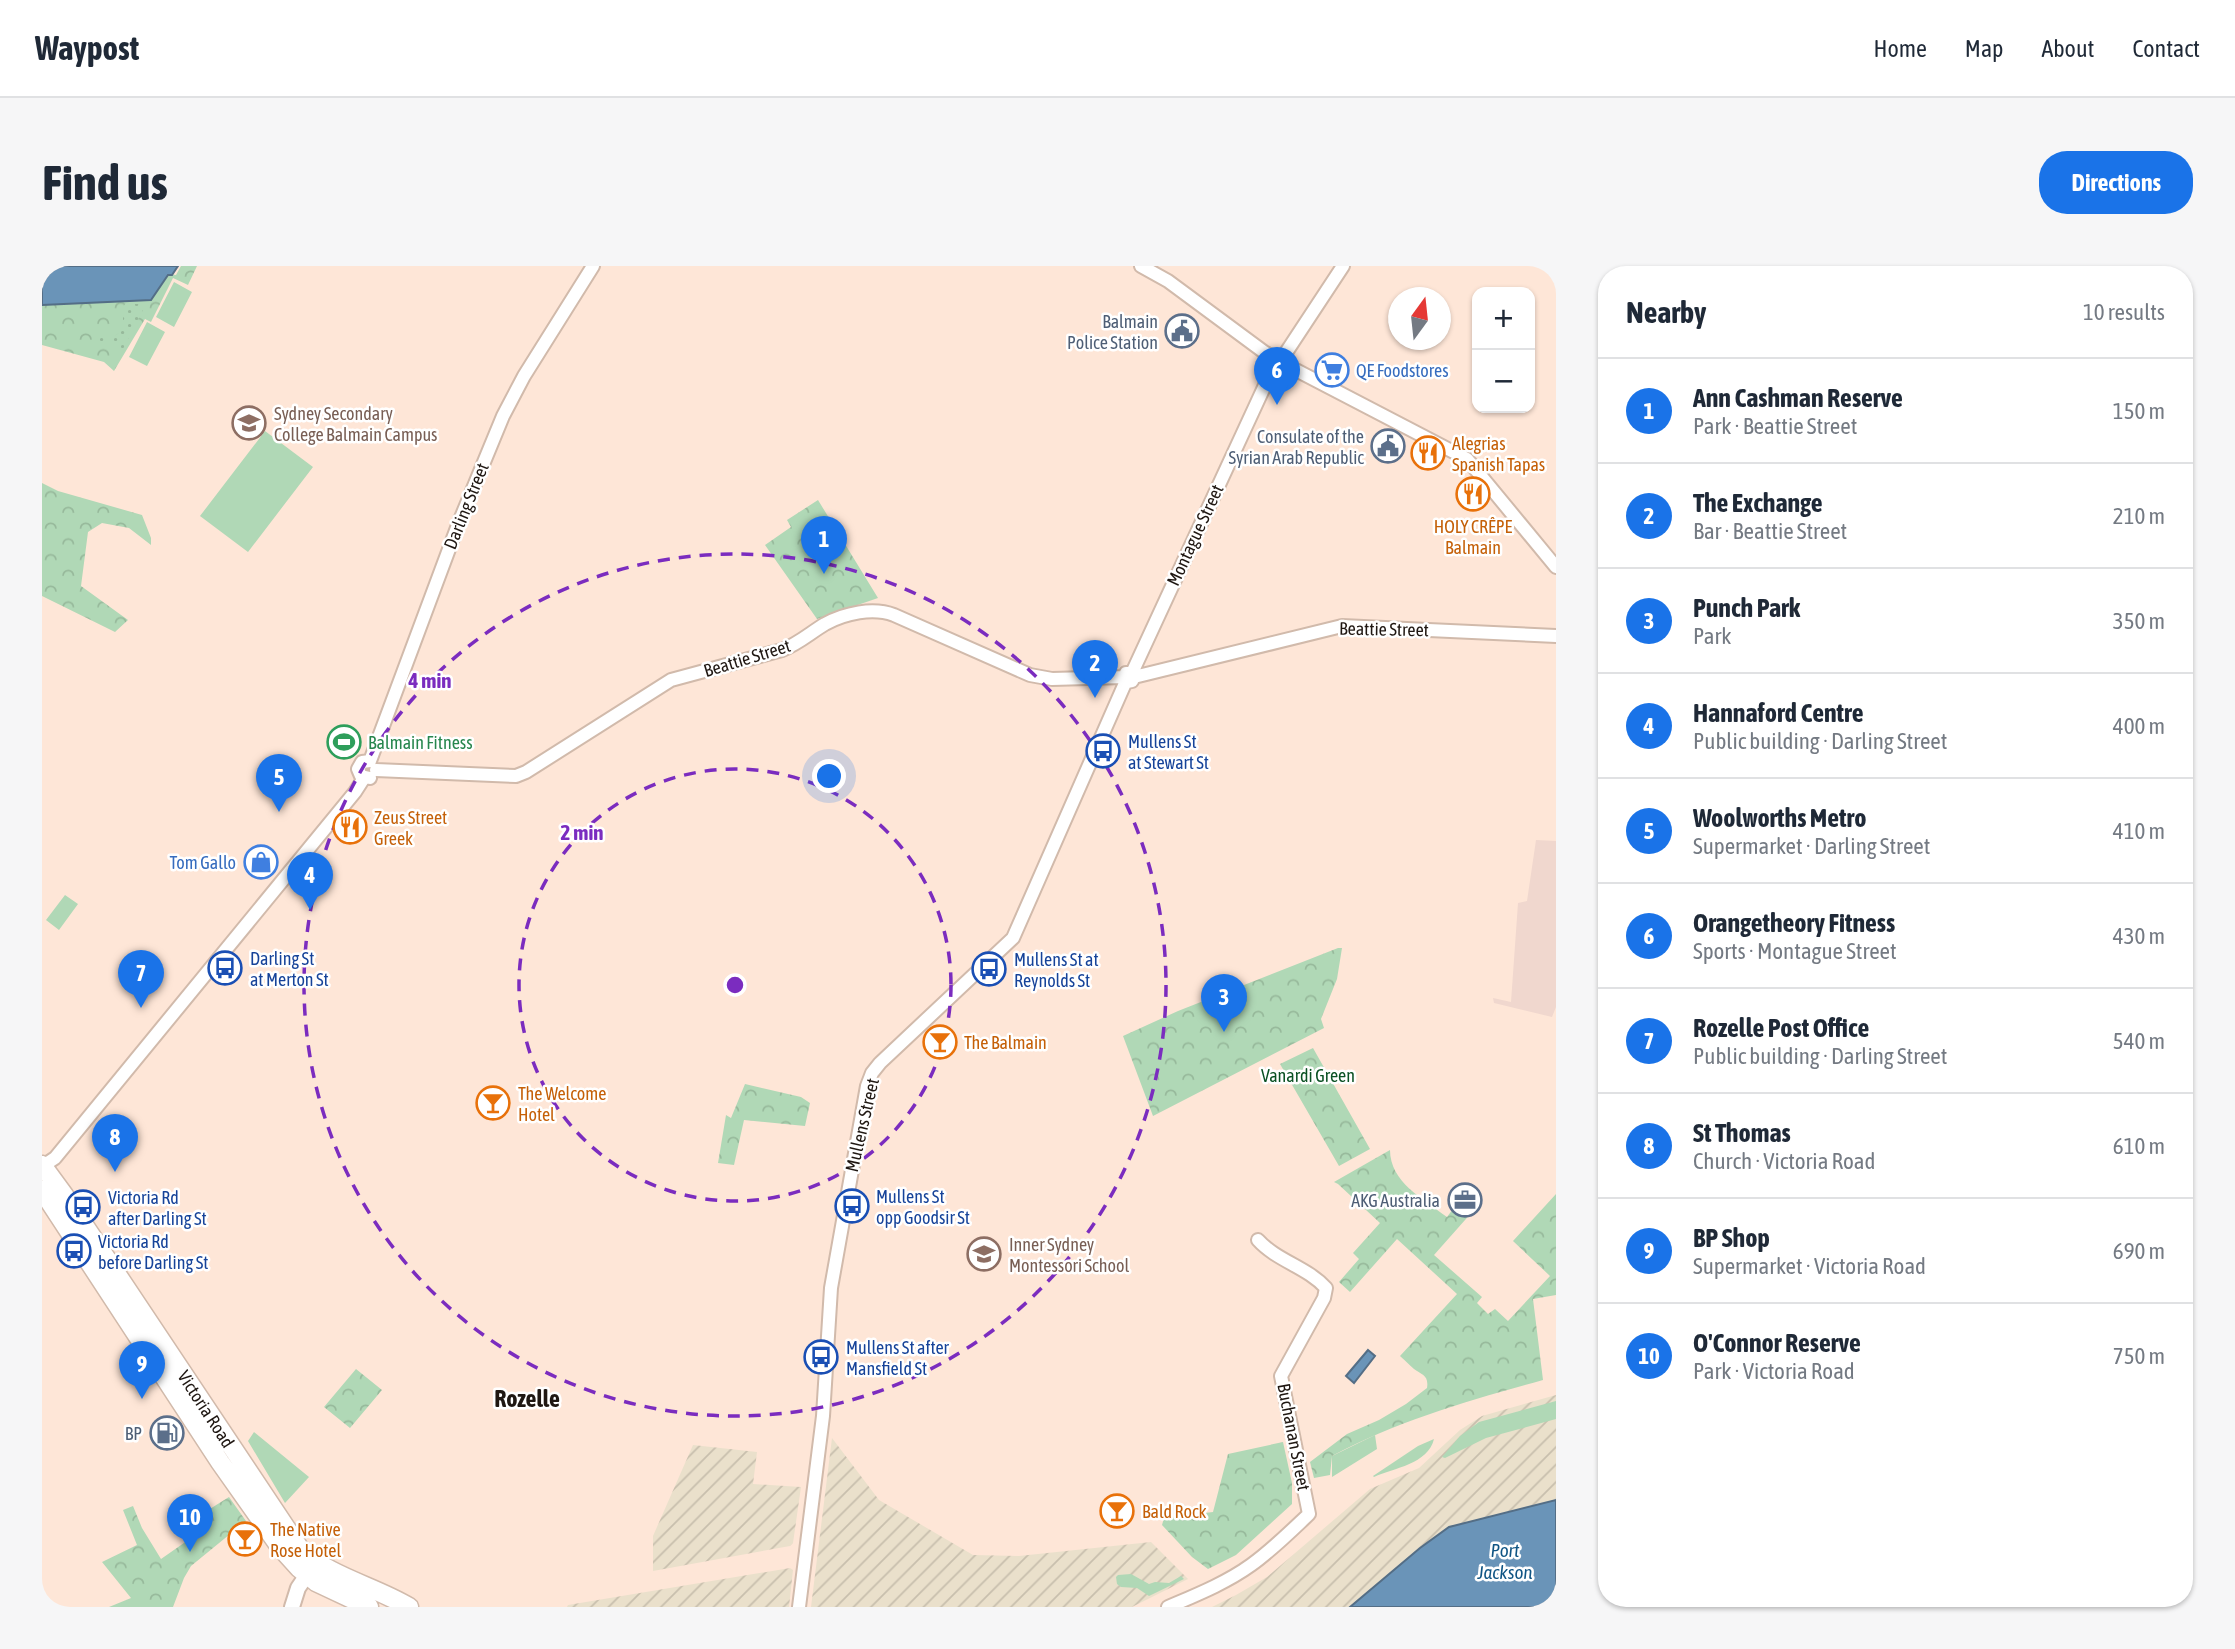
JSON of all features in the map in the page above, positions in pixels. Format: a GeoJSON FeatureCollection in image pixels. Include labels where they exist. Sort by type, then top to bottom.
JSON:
{"type":"FeatureCollection","features":[{"type":"Feature","properties":{"kind":"highway","name":"Victoria Road"},"geometry":{"type":"LineString","coordinates":[[42,1166],[64,1195],[311,1569],[409,1607]]}},
{"type":"Feature","properties":{"kind":"highway","name":"Victoria Road"},"geometry":{"type":"LineString","coordinates":[[42,1190],[220,1462],[280,1547],[311,1569],[332,1590],[369,1607]]}},
{"type":"Feature","properties":{"kind":"main road"},"geometry":{"type":"LineString","coordinates":[[292,1607],[298,1588],[311,1569]]}},
{"type":"Feature","properties":{"kind":"street","name":"Darling Street"},"geometry":{"type":"LineString","coordinates":[[373,766],[458,525],[503,416],[524,376],[593,266]]}},
{"type":"Feature","properties":{"kind":"street"},"geometry":{"type":"LineString","coordinates":[[1141,266],[1168,281],[1264,352],[1467,459],[1556,567]]}},
{"type":"Feature","properties":{"kind":"street","name":"Montague Street"},"geometry":{"type":"LineString","coordinates":[[1129,677],[1266,383],[1343,266]]}},
{"type":"Feature","properties":{"kind":"street","name":"Beattie Street"},"geometry":{"type":"LineString","coordinates":[[373,766],[516,776],[671,680],[782,650],[827,623],[870,610],[882,610],[1030,675],[1052,679],[1129,677],[1342,626],[1556,636]]}},
{"type":"Feature","properties":{"kind":"street","name":"Mullens Street"},"geometry":{"type":"LineString","coordinates":[[799,1606],[823,1416],[831,1288],[869,1079],[876,1067],[896,1047],[1013,937],[1129,677]]}},
{"type":"Feature","properties":{"kind":"street"},"geometry":{"type":"LineString","coordinates":[[42,1166],[55,1158],[355,792],[363,778],[372,777],[373,766]]}},
{"type":"Feature","properties":{"kind":"street","name":"Buchanan Street"},"geometry":{"type":"LineString","coordinates":[[1168,1607],[1201,1594],[1238,1573],[1310,1514],[1282,1376],[1324,1298],[1326,1288],[1312,1276],[1269,1251],[1258,1240]]}},
{"type":"Feature","properties":{"kind":"shaded area"},"geometry":{"type":"Polygon","coordinates":[[[1536,840],[1556,841],[1556,1007],[1552,1017],[1494,1003],[1493,998],[1511,1002],[1518,903],[1527,901],[1536,840]]]}},
{"type":"Feature","properties":{"kind":"shaded area"},"geometry":{"type":"Polygon","coordinates":[[[1556,1395],[1556,1500],[1449,1527],[1350,1607],[1212,1607],[1267,1577],[1370,1489],[1419,1468],[1460,1430],[1482,1416],[1556,1395]]]}},
{"type":"Feature","properties":{"kind":"shaded area"},"geometry":{"type":"Polygon","coordinates":[[[832,1438],[879,1500],[973,1555],[1019,1556],[1151,1542],[1188,1579],[1132,1607],[811,1607],[832,1438]]]}},
{"type":"Feature","properties":{"kind":"shaded area"},"geometry":{"type":"Polygon","coordinates":[[[693,1445],[757,1452],[753,1484],[801,1487],[793,1543],[790,1546],[653,1571],[653,1536],[693,1445]]]}},
{"type":"Feature","properties":{"kind":"shaded area"},"geometry":{"type":"Polygon","coordinates":[[[790,1568],[793,1570],[789,1607],[567,1607],[568,1605],[790,1568]]]}},
{"type":"Feature","properties":{"kind":"green space"},"geometry":{"type":"Polygon","coordinates":[[[181,266],[197,266],[188,285],[173,278],[151,322],[145,319],[114,371],[104,362],[42,345],[42,305],[151,300],[168,274],[176,275],[181,266]]]}},
{"type":"Feature","properties":{"kind":"green space"},"geometry":{"type":"Polygon","coordinates":[[[174,282],[192,292],[174,327],[156,317],[174,282]]]}},
{"type":"Feature","properties":{"kind":"green space"},"geometry":{"type":"Polygon","coordinates":[[[125,304],[146,304],[123,349],[98,341],[99,334],[104,334],[105,337],[115,336],[120,332],[123,316],[117,317],[125,304]]]}},
{"type":"Feature","properties":{"kind":"green space"},"geometry":{"type":"Polygon","coordinates":[[[147,322],[165,332],[147,366],[129,357],[147,322]]]}},
{"type":"Feature","properties":{"kind":"green space"},"geometry":{"type":"Polygon","coordinates":[[[265,431],[313,467],[248,552],[200,516],[265,431]]]}},
{"type":"Feature","properties":{"kind":"green space"},"geometry":{"type":"Polygon","coordinates":[[[42,483],[58,491],[142,515],[151,545],[129,528],[102,523],[88,532],[81,586],[128,620],[115,632],[42,596],[42,483]]]}},
{"type":"Feature","properties":{"kind":"green space"},"geometry":{"type":"Polygon","coordinates":[[[818,500],[878,598],[817,619],[765,545],[791,527],[787,520],[818,500]]]}},
{"type":"Feature","properties":{"kind":"green space"},"geometry":{"type":"Polygon","coordinates":[[[65,895],[78,904],[59,930],[46,920],[65,895]]]}},
{"type":"Feature","properties":{"kind":"green space"},"geometry":{"type":"Polygon","coordinates":[[[1342,948],[1337,979],[1321,1019],[1324,1028],[1153,1116],[1123,1036],[1178,1011],[1342,948]]]}},
{"type":"Feature","properties":{"kind":"green space","name":"Vanardi Green"},"geometry":{"type":"Polygon","coordinates":[[[1313,1048],[1370,1149],[1339,1166],[1280,1064],[1313,1048]]]}},
{"type":"Feature","properties":{"kind":"green space"},"geometry":{"type":"Polygon","coordinates":[[[745,1084],[801,1097],[810,1103],[805,1126],[744,1120],[734,1165],[718,1163],[726,1115],[731,1118],[745,1084]]]}},
{"type":"Feature","properties":{"kind":"green space"},"geometry":{"type":"Polygon","coordinates":[[[1390,1150],[1391,1161],[1402,1181],[1447,1217],[1465,1193],[1466,1204],[1473,1211],[1434,1255],[1482,1297],[1477,1303],[1488,1314],[1495,1309],[1508,1321],[1550,1276],[1513,1241],[1556,1194],[1556,1295],[1533,1299],[1543,1380],[1462,1403],[1357,1443],[1332,1456],[1330,1475],[1314,1478],[1310,1462],[1347,1434],[1379,1420],[1427,1388],[1424,1376],[1400,1356],[1457,1294],[1397,1239],[1350,1292],[1339,1282],[1359,1259],[1353,1253],[1380,1223],[1334,1182],[1390,1150]]]}},
{"type":"Feature","properties":{"kind":"green space"},"geometry":{"type":"Polygon","coordinates":[[[356,1369],[382,1390],[350,1428],[324,1407],[356,1369]]]}},
{"type":"Feature","properties":{"kind":"green space"},"geometry":{"type":"Polygon","coordinates":[[[1556,1401],[1556,1419],[1486,1438],[1445,1458],[1442,1457],[1460,1436],[1479,1422],[1556,1401]]]}},
{"type":"Feature","properties":{"kind":"green space"},"geometry":{"type":"Polygon","coordinates":[[[254,1432],[309,1477],[285,1503],[248,1441],[254,1432]]]}},
{"type":"Feature","properties":{"kind":"green space"},"geometry":{"type":"Polygon","coordinates":[[[1375,1435],[1377,1449],[1332,1477],[1332,1456],[1375,1435]]]}},
{"type":"Feature","properties":{"kind":"green space"},"geometry":{"type":"Polygon","coordinates":[[[1434,1439],[1431,1447],[1418,1460],[1373,1476],[1418,1446],[1434,1439]]]}},
{"type":"Feature","properties":{"kind":"green space"},"geometry":{"type":"Polygon","coordinates":[[[1283,1442],[1292,1483],[1292,1504],[1236,1555],[1208,1569],[1192,1557],[1162,1525],[1164,1518],[1213,1512],[1228,1454],[1283,1442]]]}},
{"type":"Feature","properties":{"kind":"green space"},"geometry":{"type":"Polygon","coordinates":[[[229,1497],[246,1521],[191,1566],[173,1607],[109,1607],[131,1598],[102,1562],[137,1545],[123,1510],[133,1506],[142,1528],[161,1559],[204,1529],[197,1517],[229,1497]]]}},
{"type":"Feature","properties":{"kind":"green space"},"geometry":{"type":"Polygon","coordinates":[[[1131,1574],[1149,1584],[1169,1583],[1181,1576],[1184,1579],[1149,1596],[1137,1588],[1121,1587],[1117,1584],[1118,1575],[1131,1574]]]}},
{"type":"Feature","properties":{"kind":"water"},"geometry":{"type":"Polygon","coordinates":[[[42,266],[178,266],[172,275],[168,275],[151,300],[42,305],[42,266]]]}},
{"type":"Feature","properties":{"kind":"water"},"geometry":{"type":"Polygon","coordinates":[[[1368,1350],[1375,1356],[1354,1383],[1346,1376],[1368,1350]]]}},
{"type":"Feature","properties":{"kind":"water","name":"Port Jackson"},"geometry":{"type":"Polygon","coordinates":[[[1556,1500],[1556,1607],[1350,1607],[1449,1527],[1556,1500]]]}},
{"type":"Feature","properties":{"kind":"place","name":"Balmain Police Station"},"geometry":{"type":"Point","coordinates":[1182,331]}},
{"type":"Feature","properties":{"kind":"place","name":"QE Foodstores"},"geometry":{"type":"Point","coordinates":[1332,370]}},
{"type":"Feature","properties":{"kind":"place","name":"Orangetheory Fitness"},"geometry":{"type":"Point","coordinates":[1277,405]}},
{"type":"Feature","properties":{"kind":"place","name":"Sydney Secondary College Balmain Campus"},"geometry":{"type":"Point","coordinates":[249,423]}},
{"type":"Feature","properties":{"kind":"place","name":"Consulate of the Syrian Arab Republic"},"geometry":{"type":"Point","coordinates":[1388,446]}},
{"type":"Feature","properties":{"kind":"place","name":"Alegrias Spanish Tapas"},"geometry":{"type":"Point","coordinates":[1428,453]}},
{"type":"Feature","properties":{"kind":"place","name":"HOLY CRÊPE Balmain"},"geometry":{"type":"Point","coordinates":[1473,494]}},
{"type":"Feature","properties":{"kind":"place","name":"Ann Cashman Reserve"},"geometry":{"type":"Point","coordinates":[824,574]}},
{"type":"Feature","properties":{"kind":"place","name":"The Exchange"},"geometry":{"type":"Point","coordinates":[1095,698]}},
{"type":"Feature","properties":{"kind":"place","name":"Balmain Fitness"},"geometry":{"type":"Point","coordinates":[344,742]}},
{"type":"Feature","properties":{"kind":"place","name":"Mullens St at Stewart St"},"geometry":{"type":"Point","coordinates":[1103,751]}},
{"type":"Feature","properties":{"kind":"place","name":"Woolworths Metro"},"geometry":{"type":"Point","coordinates":[279,812]}},
{"type":"Feature","properties":{"kind":"place","name":"Zeus Street Greek"},"geometry":{"type":"Point","coordinates":[350,827]}},
{"type":"Feature","properties":{"kind":"place","name":"Tom Gallo"},"geometry":{"type":"Point","coordinates":[261,862]}},
{"type":"Feature","properties":{"kind":"place","name":"Hannaford Centre"},"geometry":{"type":"Point","coordinates":[310,910]}},
{"type":"Feature","properties":{"kind":"place","name":"Darling St at Merton St"},"geometry":{"type":"Point","coordinates":[225,968]}},
{"type":"Feature","properties":{"kind":"place","name":"Mullens St at Reynolds St"},"geometry":{"type":"Point","coordinates":[989,969]}},
{"type":"Feature","properties":{"kind":"place","name":"Rozelle Post Office"},"geometry":{"type":"Point","coordinates":[141,1008]}},
{"type":"Feature","properties":{"kind":"place","name":"Punch Park"},"geometry":{"type":"Point","coordinates":[1224,1032]}},
{"type":"Feature","properties":{"kind":"place","name":"The Balmain"},"geometry":{"type":"Point","coordinates":[940,1042]}},
{"type":"Feature","properties":{"kind":"place","name":"The Welcome Hotel"},"geometry":{"type":"Point","coordinates":[493,1103]}},
{"type":"Feature","properties":{"kind":"place","name":"St Thomas"},"geometry":{"type":"Point","coordinates":[115,1172]}},
{"type":"Feature","properties":{"kind":"place","name":"AKG Australia"},"geometry":{"type":"Point","coordinates":[1465,1200]}},
{"type":"Feature","properties":{"kind":"place","name":"Mullens St opp Goodsir St"},"geometry":{"type":"Point","coordinates":[852,1206]}},
{"type":"Feature","properties":{"kind":"place","name":"Victoria Rd after Darling St"},"geometry":{"type":"Point","coordinates":[83,1207]}},
{"type":"Feature","properties":{"kind":"place","name":"Victoria Rd before Darling St"},"geometry":{"type":"Point","coordinates":[74,1251]}},
{"type":"Feature","properties":{"kind":"place","name":"Inner Sydney Montessori School"},"geometry":{"type":"Point","coordinates":[984,1254]}},
{"type":"Feature","properties":{"kind":"place","name":"Mullens St after Mansfield St"},"geometry":{"type":"Point","coordinates":[821,1357]}},
{"type":"Feature","properties":{"kind":"place","name":"BP Shop"},"geometry":{"type":"Point","coordinates":[142,1399]}},
{"type":"Feature","properties":{"kind":"place","name":"BP"},"geometry":{"type":"Point","coordinates":[167,1433]}},
{"type":"Feature","properties":{"kind":"place","name":"Bald Rock"},"geometry":{"type":"Point","coordinates":[1117,1511]}},
{"type":"Feature","properties":{"kind":"place","name":"The Native Rose Hotel"},"geometry":{"type":"Point","coordinates":[245,1539]}},
{"type":"Feature","properties":{"kind":"place","name":"O'Connor Reserve"},"geometry":{"type":"Point","coordinates":[190,1552]}},
{"type":"Feature","properties":{"kind":"district","name":"Rozelle"},"geometry":{"type":"Point","coordinates":[527,1398]}}]}
